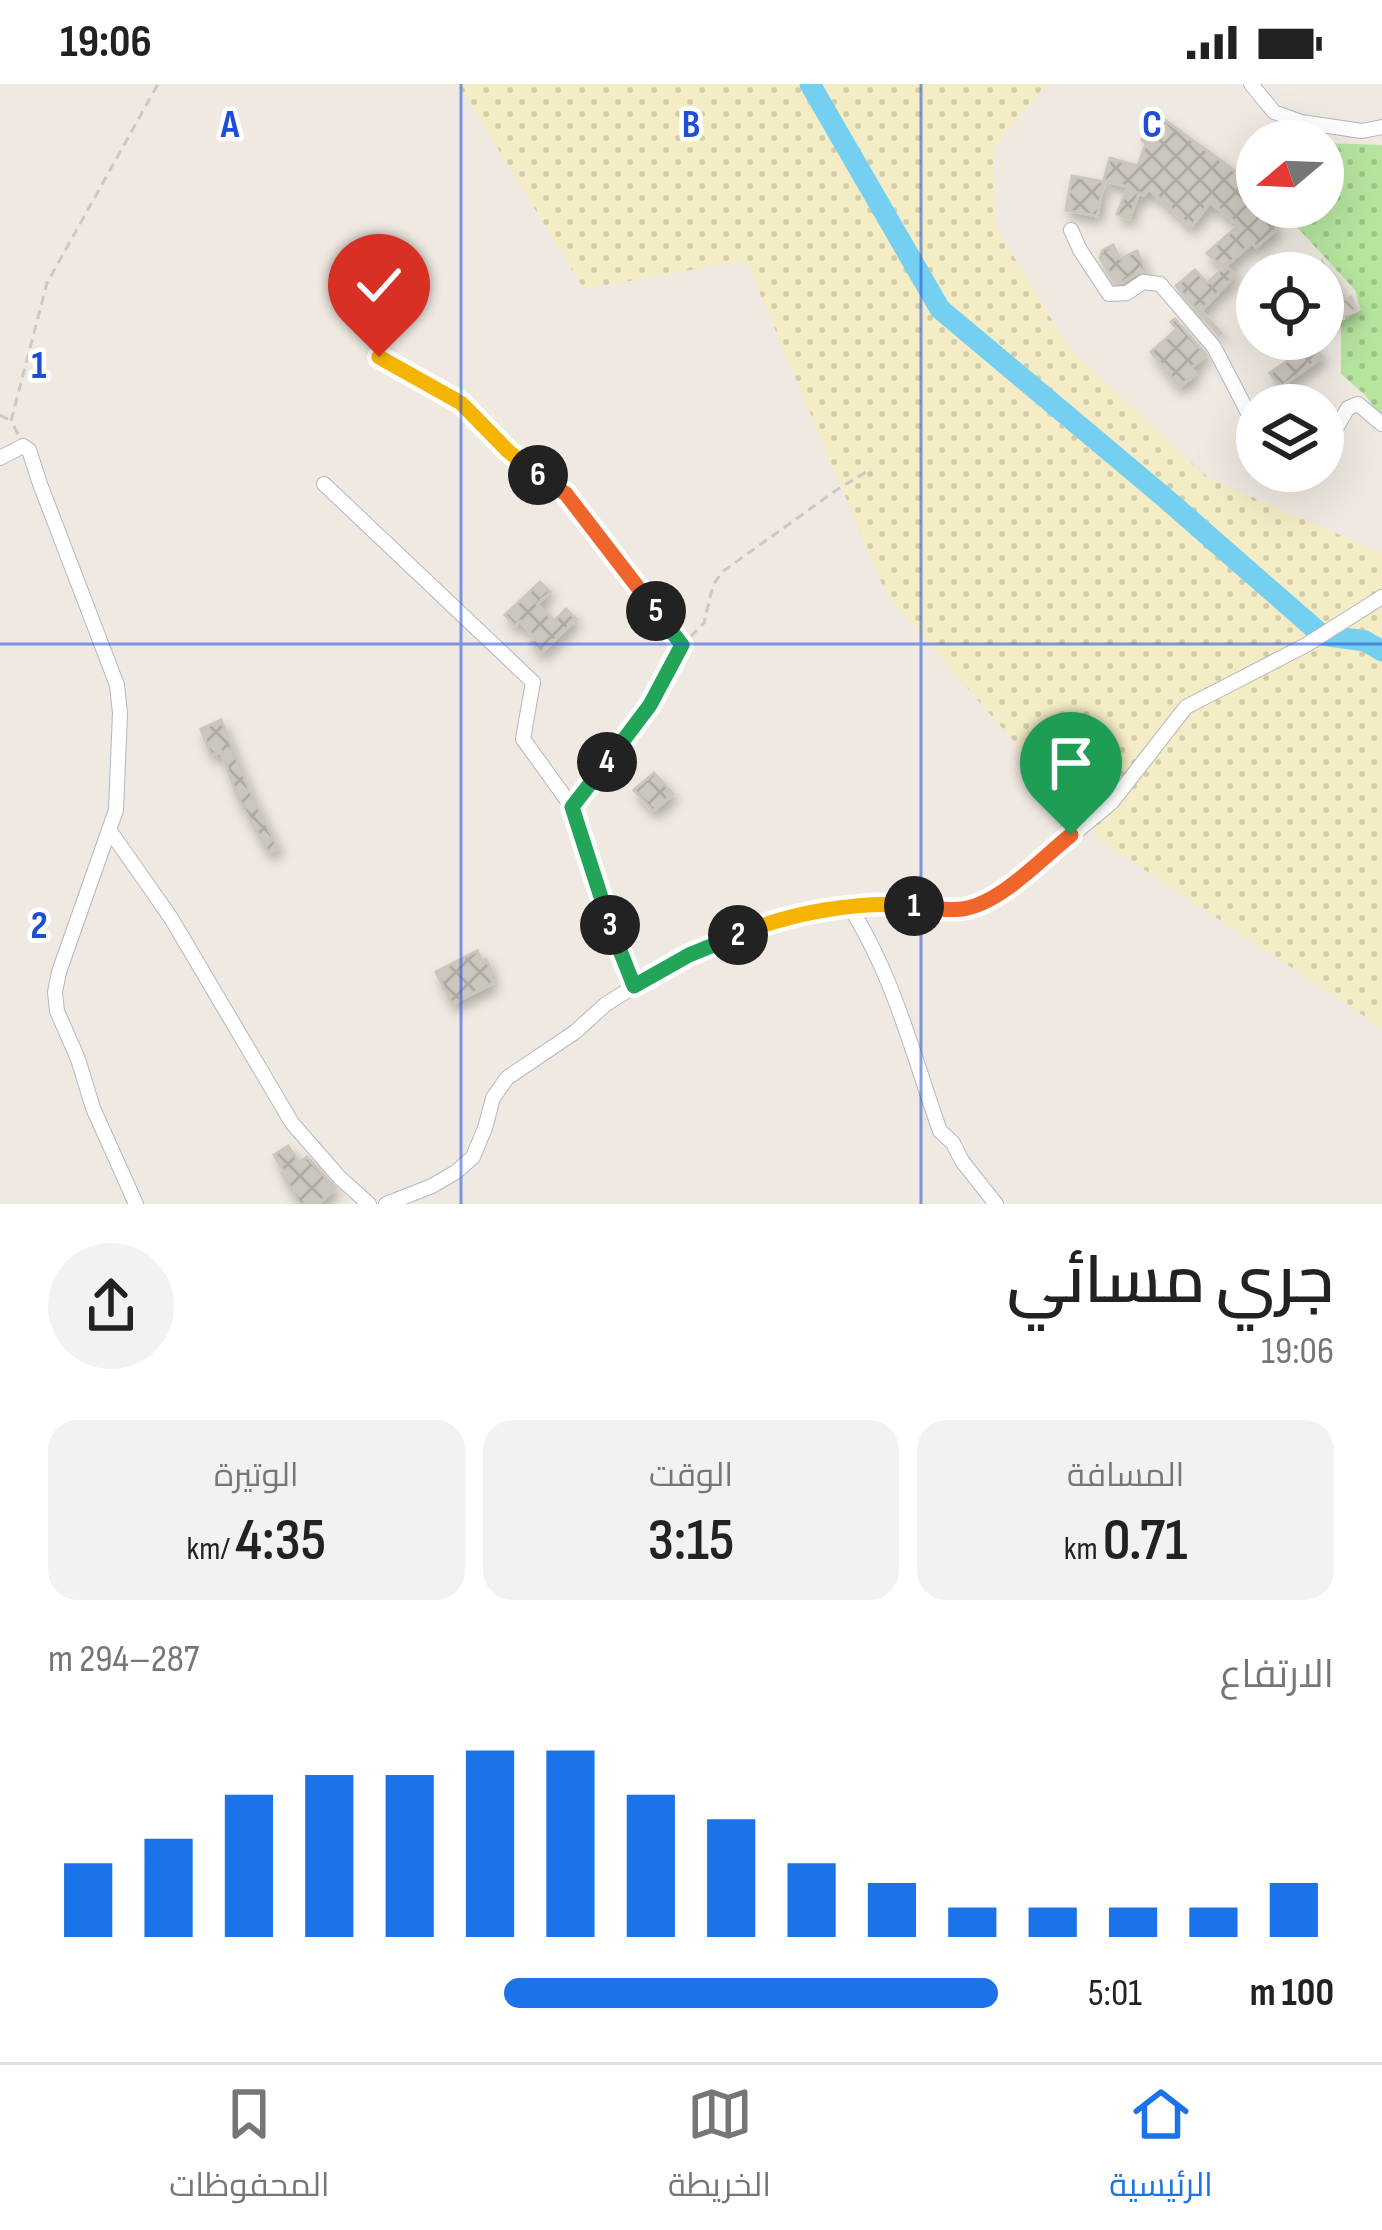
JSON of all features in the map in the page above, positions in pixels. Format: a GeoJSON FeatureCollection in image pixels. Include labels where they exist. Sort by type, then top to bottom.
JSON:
{"type":"FeatureCollection","features":[{"type":"Feature","properties":{"kind":"street"},"geometry":{"type":"LineString","coordinates":[[1251,84],[1274,112],[1295,120]]}},
{"type":"Feature","properties":{"kind":"street"},"geometry":{"type":"LineString","coordinates":[[1344,128],[1382,127]]}},
{"type":"Feature","properties":{"kind":"street"},"geometry":{"type":"LineString","coordinates":[[1071,230],[1109,294],[1127,293],[1143,282],[1160,284],[1214,347],[1236,389]]}},
{"type":"Feature","properties":{"kind":"street"},"geometry":{"type":"LineString","coordinates":[[1344,415],[1358,404],[1382,424]]}},
{"type":"Feature","properties":{"kind":"street"},"geometry":{"type":"LineString","coordinates":[[0,458],[25,446],[31,454],[117,685],[116,809],[59,972],[55,1001],[136,1204]]}},
{"type":"Feature","properties":{"kind":"street"},"geometry":{"type":"LineString","coordinates":[[324,484],[533,682],[523,739],[572,807],[634,986]]}},
{"type":"Feature","properties":{"kind":"street"},"geometry":{"type":"LineString","coordinates":[[386,1204],[432,1186],[472,1157],[493,1098],[507,1078],[634,986],[689,955],[758,926],[817,911],[880,902],[958,910],[974,907],[1026,873],[1112,802],[1186,707],[1306,645],[1382,597]]}},
{"type":"Feature","properties":{"kind":"street"},"geometry":{"type":"LineString","coordinates":[[110,831],[171,918],[292,1123],[369,1204]]}},
{"type":"Feature","properties":{"kind":"street"},"geometry":{"type":"LineString","coordinates":[[851,909],[898,1002],[940,1131],[996,1204]]}},
{"type":"Feature","properties":{"kind":"path"},"geometry":{"type":"LineString","coordinates":[[11,422],[47,284],[158,84]]}},
{"type":"Feature","properties":{"kind":"path"},"geometry":{"type":"LineString","coordinates":[[379,357],[461,403],[521,464],[566,494],[682,645]]}},
{"type":"Feature","properties":{"kind":"path"},"geometry":{"type":"LineString","coordinates":[[0,415],[11,422],[25,446]]}},
{"type":"Feature","properties":{"kind":"path"},"geometry":{"type":"LineString","coordinates":[[572,807],[650,705],[682,645],[704,623],[713,585],[722,572],[871,470]]}},
{"type":"Feature","properties":{"kind":"green space"},"geometry":{"type":"Polygon","coordinates":[[[1344,144],[1382,145],[1382,418],[1341,374],[1344,320],[1361,310],[1355,290],[1344,278],[1344,252],[1320,252],[1298,228],[1344,228],[1344,144]]]}},
{"type":"Feature","properties":{"kind":"sand"},"geometry":{"type":"Polygon","coordinates":[[[458,84],[1046,84],[993,149],[996,227],[1068,347],[1208,478],[1382,553],[1382,1028],[1100,840],[887,596],[746,260],[584,289],[458,84]]]}},
{"type":"Feature","properties":{"kind":"building"},"geometry":{"type":"Polygon","coordinates":[[[1159,116],[1236,172],[1236,223],[1210,202],[1191,227],[1149,189],[1144,195],[1139,193],[1129,219],[1117,214],[1128,187],[1104,180],[1110,158],[1138,166],[1146,143],[1142,140],[1159,116]]]}},
{"type":"Feature","properties":{"kind":"building"},"geometry":{"type":"Polygon","coordinates":[[[1072,176],[1104,182],[1097,216],[1066,210],[1072,176]]]}},
{"type":"Feature","properties":{"kind":"building"},"geometry":{"type":"Polygon","coordinates":[[[1236,228],[1278,228],[1256,247],[1252,243],[1236,252],[1226,266],[1235,275],[1201,311],[1219,335],[1176,286],[1195,270],[1207,283],[1223,268],[1207,253],[1236,228]]]}},
{"type":"Feature","properties":{"kind":"building"},"geometry":{"type":"Polygon","coordinates":[[[1113,245],[1120,259],[1137,251],[1146,271],[1115,282],[1100,258],[1113,245]]]}},
{"type":"Feature","properties":{"kind":"building"},"geometry":{"type":"Polygon","coordinates":[[[1344,296],[1351,297],[1356,310],[1344,314],[1344,296]]]}},
{"type":"Feature","properties":{"kind":"building"},"geometry":{"type":"Polygon","coordinates":[[[1175,319],[1206,355],[1191,368],[1196,374],[1179,387],[1151,352],[1177,329],[1171,322],[1175,319]]]}},
{"type":"Feature","properties":{"kind":"building"},"geometry":{"type":"Polygon","coordinates":[[[1288,360],[1318,360],[1285,384],[1279,384],[1270,373],[1288,360]]]}},
{"type":"Feature","properties":{"kind":"building"},"geometry":{"type":"Polygon","coordinates":[[[540,582],[550,592],[537,604],[554,621],[566,609],[576,619],[541,653],[520,621],[515,626],[505,615],[540,582]]]}},
{"type":"Feature","properties":{"kind":"building"},"geometry":{"type":"Polygon","coordinates":[[[221,720],[278,848],[268,852],[237,796],[221,751],[211,755],[201,729],[221,720]]]}},
{"type":"Feature","properties":{"kind":"building"},"geometry":{"type":"Polygon","coordinates":[[[654,773],[673,794],[653,811],[634,790],[654,773]]]}},
{"type":"Feature","properties":{"kind":"building"},"geometry":{"type":"Polygon","coordinates":[[[477,951],[482,961],[486,959],[493,983],[452,1004],[436,972],[477,951]]]}},
{"type":"Feature","properties":{"kind":"building"},"geometry":{"type":"Polygon","coordinates":[[[288,1146],[299,1162],[307,1157],[335,1188],[318,1204],[300,1204],[282,1173],[274,1155],[288,1146]]]}},
{"type":"Feature","properties":{"kind":"waterway"},"geometry":{"type":"LineString","coordinates":[[810,84],[940,309],[1322,635],[1365,641],[1382,651]]}},
{"type":"Feature","properties":{"kind":"route"},"geometry":{"type":"LineString","coordinates":[[379,357],[461,403],[521,464],[566,494],[682,645],[650,705],[572,807],[634,986],[689,955],[758,926],[817,911],[880,902],[958,910],[974,907],[1006,888],[1071,835]]}}]}
